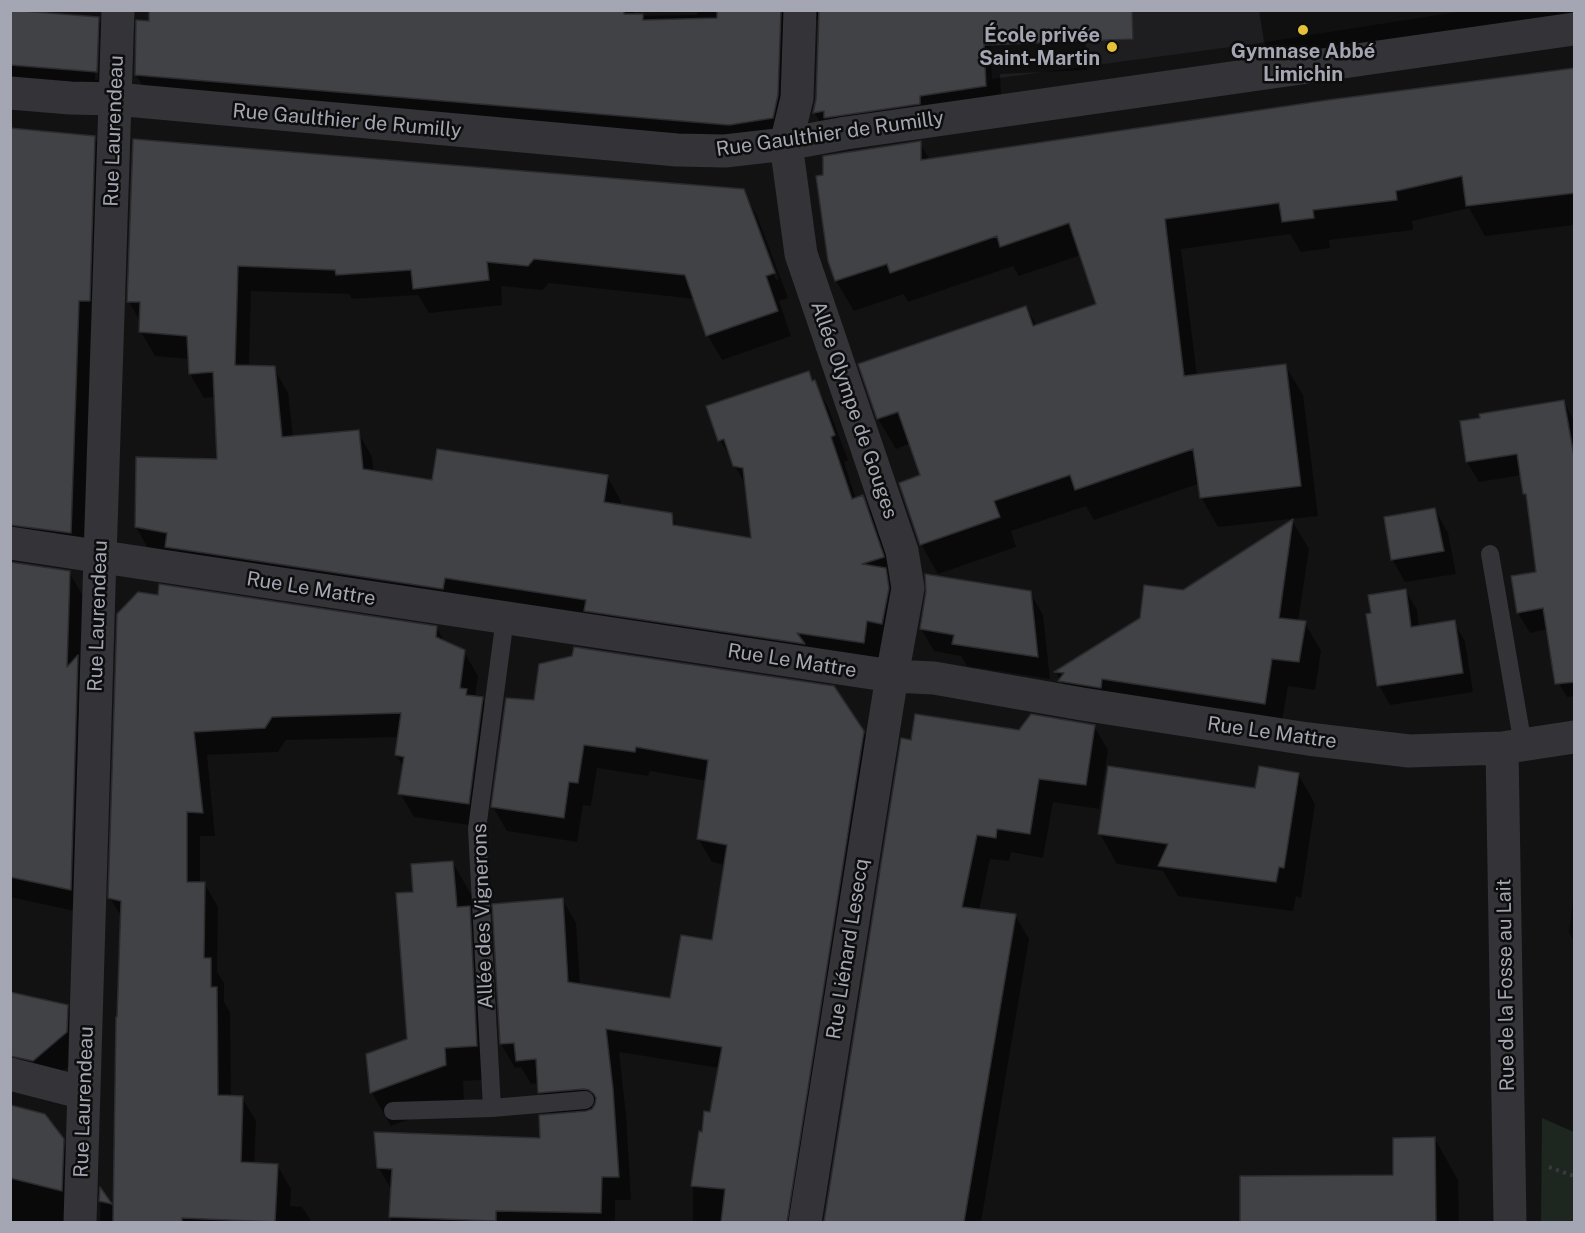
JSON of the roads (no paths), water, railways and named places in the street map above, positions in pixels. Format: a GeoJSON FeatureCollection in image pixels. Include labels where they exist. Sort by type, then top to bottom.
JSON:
{"type":"FeatureCollection","features":[{"type":"Feature","properties":{"kind":"street","name":"Rue Laurendeau"},"geometry":{"type":"LineString","coordinates":[[80,1222],[118,10]]}},
{"type":"Feature","properties":{"kind":"street"},"geometry":{"type":"LineString","coordinates":[[786,144],[797,98],[800,10]]}},
{"type":"Feature","properties":{"kind":"street","name":"Rue Gaulthier de Rumilly"},"geometry":{"type":"LineString","coordinates":[[10,93],[116,99],[677,150],[725,152],[1575,29]]}},
{"type":"Feature","properties":{"kind":"street","name":"Allée Olympe de Gouges"},"geometry":{"type":"LineString","coordinates":[[786,144],[801,254],[902,551],[908,588],[892,676]]}},
{"type":"Feature","properties":{"kind":"street","name":"Rue Le Mattre"},"geometry":{"type":"LineString","coordinates":[[10,543],[892,676],[934,678],[1082,704],[1387,749],[1409,751],[1513,746],[1575,737]]}},
{"type":"Feature","properties":{"kind":"street","name":"Rue Liénard Lesecq"},"geometry":{"type":"LineString","coordinates":[[805,1222],[892,676]]}},
{"type":"Feature","properties":{"kind":"street","name":"Rue de la Fosse au Lait"},"geometry":{"type":"LineString","coordinates":[[1510,1222],[1513,746]]}},
{"type":"Feature","properties":{"kind":"street"},"geometry":{"type":"LineString","coordinates":[[10,1074],[84,1093]]}},
{"type":"Feature","properties":{"kind":"lane"},"geometry":{"type":"LineString","coordinates":[[1490,554],[1513,746]]}},
{"type":"Feature","properties":{"kind":"lane","name":"Allée des Vignerons"},"geometry":{"type":"LineString","coordinates":[[492,1108],[477,829],[505,618]]}},
{"type":"Feature","properties":{"kind":"lane"},"geometry":{"type":"LineString","coordinates":[[393,1112],[492,1108],[585,1100]]}},
{"type":"Feature","properties":{"kind":"place","name":"Gymnase Abbé Limichin"},"geometry":{"type":"Point","coordinates":[1303,30]}},
{"type":"Feature","properties":{"kind":"place","name":"École privée Saint-Martin"},"geometry":{"type":"Point","coordinates":[1112,47]}}]}
